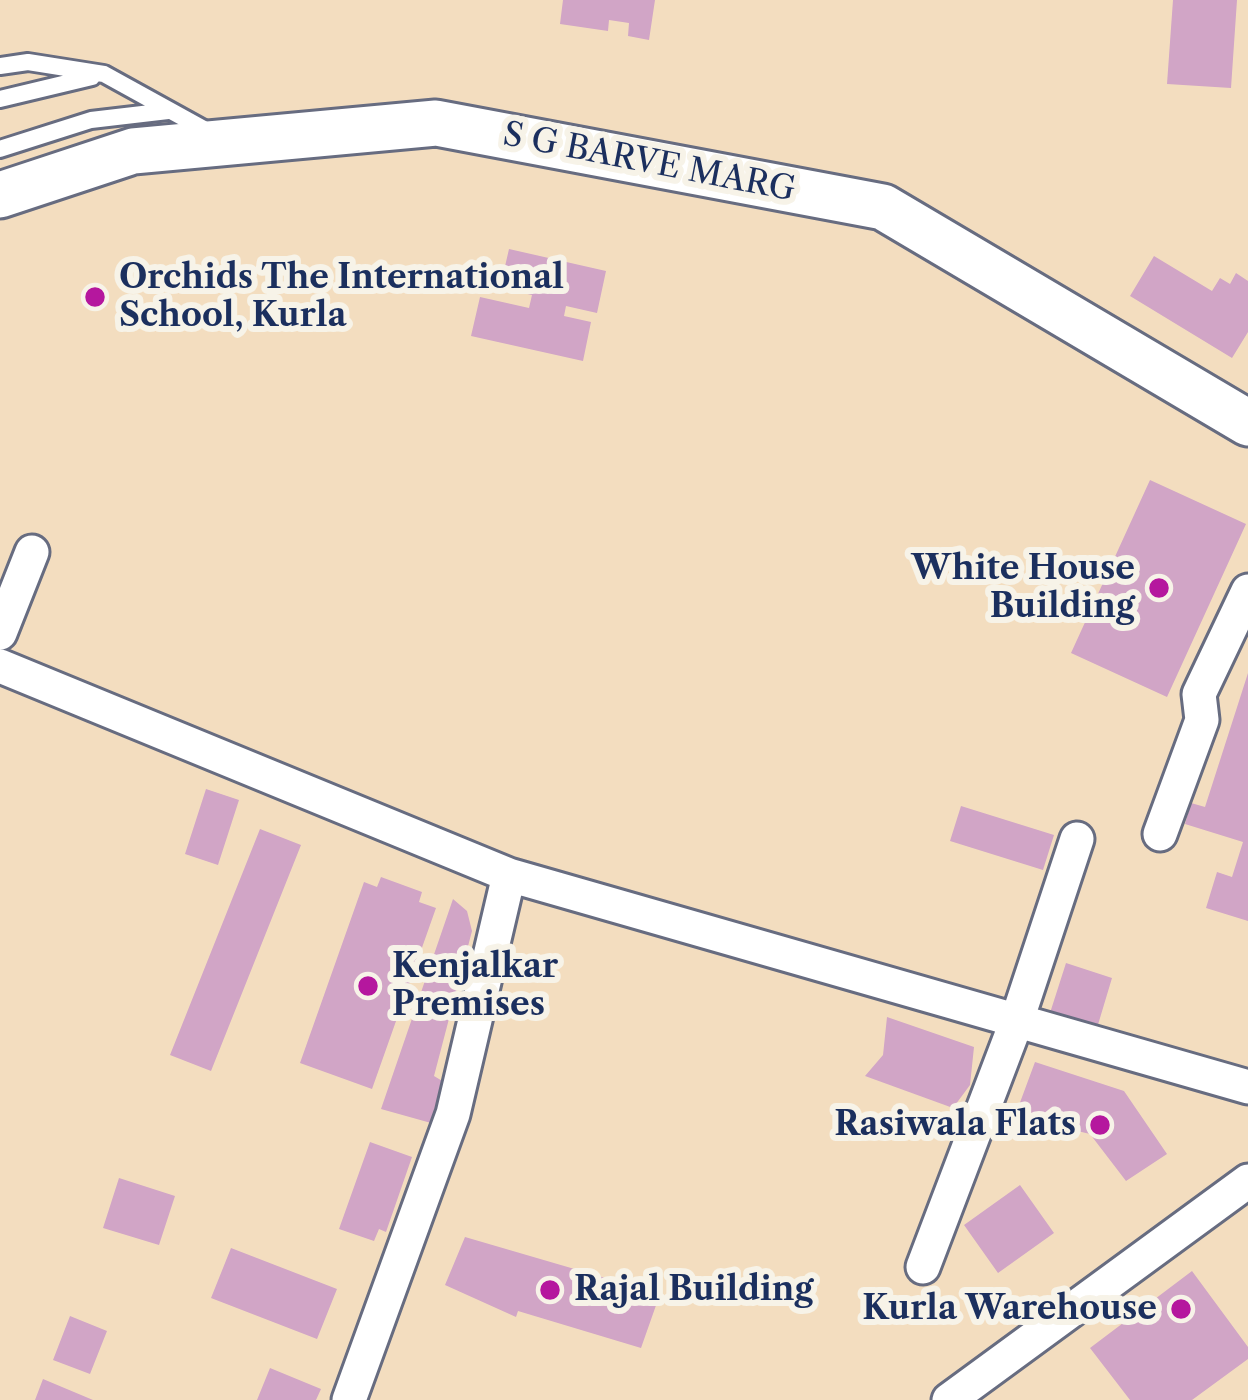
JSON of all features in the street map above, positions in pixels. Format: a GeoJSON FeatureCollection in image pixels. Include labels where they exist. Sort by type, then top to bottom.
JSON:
{"type":"FeatureCollection","features":[{"type":"Feature","properties":{"kind":"street","name":"S G BARVE MARG"},"geometry":{"type":"LineString","coordinates":[[0,195],[133,151],[436,123],[883,207],[1248,423]]}},
{"type":"Feature","properties":{"kind":"street"},"geometry":{"type":"LineString","coordinates":[[0,633],[32,552]]}},
{"type":"Feature","properties":{"kind":"street"},"geometry":{"type":"LineString","coordinates":[[1160,835],[1202,720],[1199,694],[1248,591]]}},
{"type":"Feature","properties":{"kind":"street"},"geometry":{"type":"LineString","coordinates":[[0,666],[509,875],[1248,1087]]}},
{"type":"Feature","properties":{"kind":"street"},"geometry":{"type":"LineString","coordinates":[[923,1267],[1016,1023],[1077,838]]}},
{"type":"Feature","properties":{"kind":"street"},"geometry":{"type":"LineString","coordinates":[[349,1400],[453,1114],[509,875]]}},
{"type":"Feature","properties":{"kind":"street"},"geometry":{"type":"LineString","coordinates":[[949,1400],[1244,1190]]}},
{"type":"Feature","properties":{"kind":"lane"},"geometry":{"type":"LineString","coordinates":[[0,66],[28,62],[104,74],[229,142]]}},
{"type":"Feature","properties":{"kind":"lane"},"geometry":{"type":"LineString","coordinates":[[0,99],[104,74]]}},
{"type":"Feature","properties":{"kind":"lane"},"geometry":{"type":"LineString","coordinates":[[0,148],[91,120],[168,111]]}},
{"type":"Feature","properties":{"kind":"building"},"geometry":{"type":"Polygon","coordinates":[[[563,0],[655,0],[649,40],[628,36],[629,23],[609,20],[608,31],[560,24],[563,0]]]}},
{"type":"Feature","properties":{"kind":"building"},"geometry":{"type":"Polygon","coordinates":[[[1173,0],[1237,0],[1231,88],[1167,84],[1173,0]]]}},
{"type":"Feature","properties":{"kind":"building"},"geometry":{"type":"Polygon","coordinates":[[[509,249],[606,271],[597,313],[566,306],[564,316],[591,322],[583,361],[471,336],[480,297],[529,308],[532,295],[500,288],[509,249]]]}},
{"type":"Feature","properties":{"kind":"building"},"geometry":{"type":"Polygon","coordinates":[[[1154,256],[1212,291],[1220,278],[1230,284],[1236,273],[1248,281],[1248,332],[1232,358],[1130,296],[1154,256]]]}},
{"type":"Feature","properties":{"kind":"building","name":"White House Building"},"geometry":{"type":"Polygon","coordinates":[[[1150,480],[1246,524],[1167,697],[1071,653],[1150,480]]]}},
{"type":"Feature","properties":{"kind":"building"},"geometry":{"type":"Polygon","coordinates":[[[1248,673],[1248,921],[1206,908],[1217,872],[1232,877],[1243,842],[1185,824],[1191,803],[1205,807],[1248,673]]]}},
{"type":"Feature","properties":{"kind":"building"},"geometry":{"type":"Polygon","coordinates":[[[206,789],[239,800],[218,865],[185,854],[206,789]]]}},
{"type":"Feature","properties":{"kind":"building"},"geometry":{"type":"Polygon","coordinates":[[[961,806],[1054,835],[1043,870],[950,841],[961,806]]]}},
{"type":"Feature","properties":{"kind":"building"},"geometry":{"type":"Polygon","coordinates":[[[260,829],[301,845],[211,1071],[170,1055],[260,829]]]}},
{"type":"Feature","properties":{"kind":"building","name":"Kenjalkar Premises"},"geometry":{"type":"Polygon","coordinates":[[[381,877],[422,892],[419,902],[436,908],[372,1089],[300,1063],[364,882],[377,887],[381,877]]]}},
{"type":"Feature","properties":{"kind":"building"},"geometry":{"type":"Polygon","coordinates":[[[453,899],[467,911],[472,931],[434,1076],[444,1082],[431,1123],[381,1109],[453,899]]]}},
{"type":"Feature","properties":{"kind":"building"},"geometry":{"type":"Polygon","coordinates":[[[1066,963],[1112,978],[1097,1028],[1050,1013],[1066,963]]]}},
{"type":"Feature","properties":{"kind":"building"},"geometry":{"type":"Polygon","coordinates":[[[887,1017],[974,1047],[970,1085],[953,1108],[865,1076],[883,1055],[887,1017]]]}},
{"type":"Feature","properties":{"kind":"building","name":"Rasiwala Flats"},"geometry":{"type":"Polygon","coordinates":[[[1035,1062],[1124,1091],[1167,1154],[1126,1181],[1090,1134],[1015,1116],[1035,1062]]]}},
{"type":"Feature","properties":{"kind":"building"},"geometry":{"type":"Polygon","coordinates":[[[370,1142],[412,1157],[386,1232],[379,1229],[374,1241],[339,1229],[370,1142]]]}},
{"type":"Feature","properties":{"kind":"building"},"geometry":{"type":"Polygon","coordinates":[[[119,1178],[175,1196],[159,1245],[103,1228],[119,1178]]]}},
{"type":"Feature","properties":{"kind":"building"},"geometry":{"type":"Polygon","coordinates":[[[1020,1185],[1054,1233],[998,1273],[964,1225],[1020,1185]]]}},
{"type":"Feature","properties":{"kind":"building","name":"Rajal Building"},"geometry":{"type":"Polygon","coordinates":[[[465,1237],[660,1294],[641,1348],[518,1311],[516,1317],[445,1285],[465,1237]]]}},
{"type":"Feature","properties":{"kind":"building"},"geometry":{"type":"Polygon","coordinates":[[[231,1248],[337,1289],[317,1339],[211,1298],[231,1248]]]}},
{"type":"Feature","properties":{"kind":"building","name":"Kurla Warehouse"},"geometry":{"type":"Polygon","coordinates":[[[1192,1271],[1248,1347],[1248,1359],[1192,1400],[1130,1400],[1090,1348],[1192,1271]]]}},
{"type":"Feature","properties":{"kind":"building"},"geometry":{"type":"Polygon","coordinates":[[[70,1316],[107,1331],[90,1374],[53,1360],[70,1316]]]}},
{"type":"Feature","properties":{"kind":"building"},"geometry":{"type":"Polygon","coordinates":[[[270,1368],[321,1389],[316,1400],[257,1400],[270,1368]]]}},
{"type":"Feature","properties":{"kind":"building"},"geometry":{"type":"Polygon","coordinates":[[[43,1379],[93,1400],[35,1400],[43,1379]]]}},
{"type":"Feature","properties":{"kind":"place","name":"Orchids The International School, Kurla"},"geometry":{"type":"Point","coordinates":[95,297]}},
{"type":"Feature","properties":{"kind":"place","name":"White House Building"},"geometry":{"type":"Point","coordinates":[1159,588]}},
{"type":"Feature","properties":{"kind":"place","name":"Kenjalkar Premises"},"geometry":{"type":"Point","coordinates":[368,986]}},
{"type":"Feature","properties":{"kind":"place","name":"Rasiwala Flats"},"geometry":{"type":"Point","coordinates":[1100,1125]}},
{"type":"Feature","properties":{"kind":"place","name":"Rajal Building"},"geometry":{"type":"Point","coordinates":[550,1290]}},
{"type":"Feature","properties":{"kind":"place","name":"Kurla Warehouse"},"geometry":{"type":"Point","coordinates":[1181,1309]}}]}
